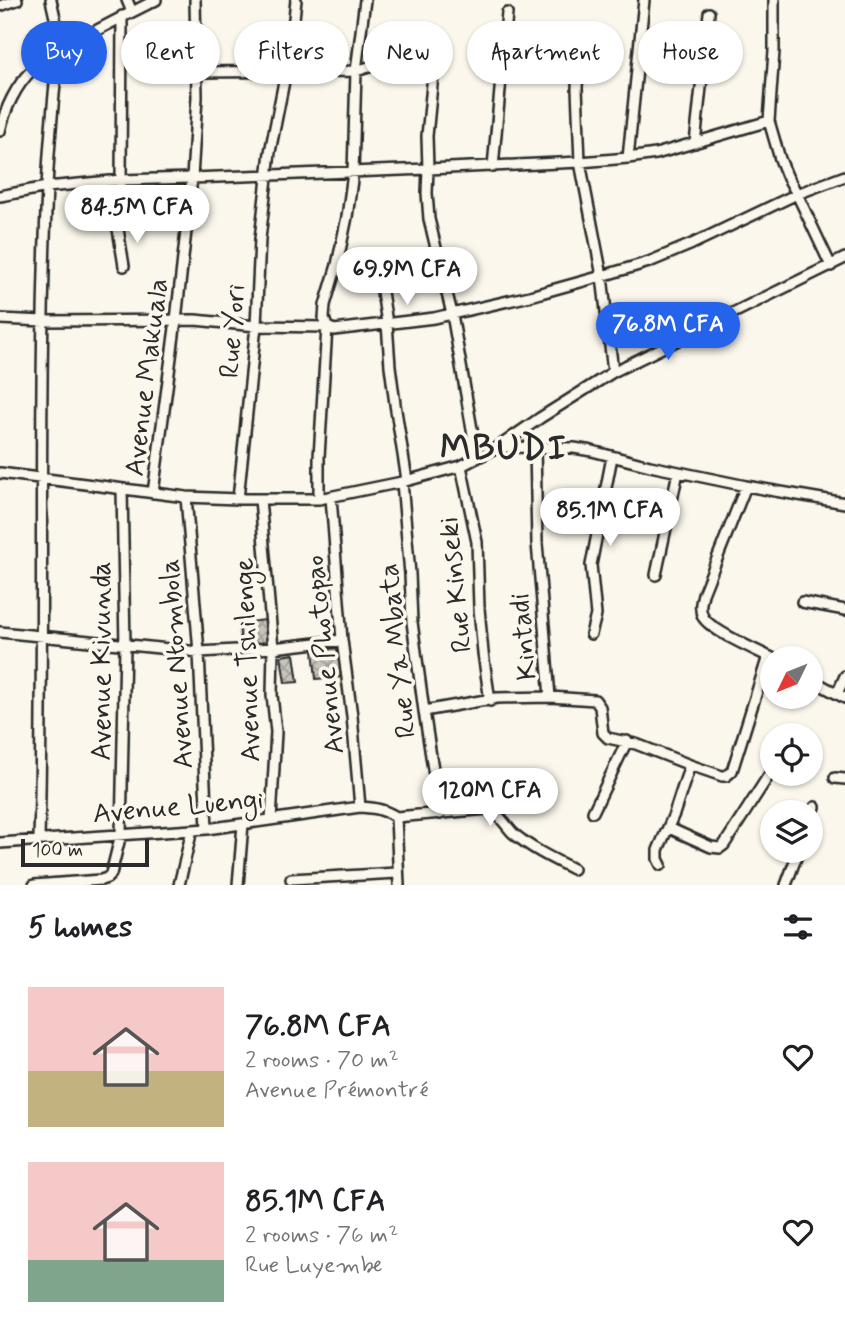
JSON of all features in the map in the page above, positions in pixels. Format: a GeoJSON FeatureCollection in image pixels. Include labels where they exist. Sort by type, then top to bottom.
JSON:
{"type":"FeatureCollection","features":[{"type":"Feature","properties":{"kind":"street"},"geometry":{"type":"LineString","coordinates":[[0,6],[17,0]]}},
{"type":"Feature","properties":{"kind":"street"},"geometry":{"type":"LineString","coordinates":[[51,0],[56,21]]}},
{"type":"Feature","properties":{"kind":"street"},"geometry":{"type":"LineString","coordinates":[[124,266],[118,229],[127,0]]}},
{"type":"Feature","properties":{"kind":"street"},"geometry":{"type":"LineString","coordinates":[[107,25],[156,0]]}},
{"type":"Feature","properties":{"kind":"street","name":"Avenue Makuala"},"geometry":{"type":"LineString","coordinates":[[195,0],[195,21]]}},
{"type":"Feature","properties":{"kind":"street","name":"Rue Yori"},"geometry":{"type":"LineString","coordinates":[[294,21],[296,0]]}},
{"type":"Feature","properties":{"kind":"street"},"geometry":{"type":"LineString","coordinates":[[319,499],[327,327],[324,318],[325,305],[337,265],[353,173],[356,72],[365,0]]}},
{"type":"Feature","properties":{"kind":"street"},"geometry":{"type":"LineString","coordinates":[[628,158],[644,0]]}},
{"type":"Feature","properties":{"kind":"street"},"geometry":{"type":"LineString","coordinates":[[774,0],[774,51],[769,121],[787,176],[831,266]]}},
{"type":"Feature","properties":{"kind":"street"},"geometry":{"type":"LineString","coordinates":[[493,167],[507,13]]}},
{"type":"Feature","properties":{"kind":"street"},"geometry":{"type":"LineString","coordinates":[[695,142],[709,13]]}},
{"type":"Feature","properties":{"kind":"street"},"geometry":{"type":"LineString","coordinates":[[349,72],[427,48],[435,52],[427,136],[429,219],[452,314],[477,458]]}},
{"type":"Feature","properties":{"kind":"street"},"geometry":{"type":"LineString","coordinates":[[0,131],[6,112],[21,84]]}},
{"type":"Feature","properties":{"kind":"street"},"geometry":{"type":"LineString","coordinates":[[39,839],[44,321],[47,187],[55,84]]}},
{"type":"Feature","properties":{"kind":"street","name":"Avenue Makuala"},"geometry":{"type":"LineString","coordinates":[[153,493],[192,178],[196,84]]}},
{"type":"Feature","properties":{"kind":"street","name":"Rue Yori"},"geometry":{"type":"LineString","coordinates":[[238,499],[256,326],[260,239],[270,152],[284,84]]}},
{"type":"Feature","properties":{"kind":"street"},"geometry":{"type":"LineString","coordinates":[[577,84],[580,162],[602,276],[613,372]]}},
{"type":"Feature","properties":{"kind":"street"},"geometry":{"type":"LineString","coordinates":[[0,195],[47,187],[121,180],[493,167],[628,158],[656,153],[769,121]]}},
{"type":"Feature","properties":{"kind":"street"},"geometry":{"type":"LineString","coordinates":[[0,319],[195,320],[256,326],[327,327],[334,330],[426,320],[530,296],[649,262],[797,194],[845,176]]}},
{"type":"Feature","properties":{"kind":"street"},"geometry":{"type":"LineString","coordinates":[[0,473],[186,497],[238,499],[319,499],[404,481],[461,466],[477,458],[613,372],[845,258]]}},
{"type":"Feature","properties":{"kind":"street","name":"Rue Ya Mbata"},"geometry":{"type":"LineString","coordinates":[[378,267],[387,323],[404,481],[412,622],[440,814]]}},
{"type":"Feature","properties":{"kind":"street"},"geometry":{"type":"LineString","coordinates":[[498,447],[574,448],[746,486],[845,503]]}},
{"type":"Feature","properties":{"kind":"street","name":"Kintadi"},"geometry":{"type":"LineString","coordinates":[[535,447],[537,542],[550,697]]}},
{"type":"Feature","properties":{"kind":"street"},"geometry":{"type":"LineString","coordinates":[[591,634],[596,615],[591,565],[612,457]]}},
{"type":"Feature","properties":{"kind":"street","name":"Rue Kinseki"},"geometry":{"type":"LineString","coordinates":[[461,466],[477,541],[482,653],[490,701]]}},
{"type":"Feature","properties":{"kind":"street"},"geometry":{"type":"LineString","coordinates":[[656,575],[678,472]]}},
{"type":"Feature","properties":{"kind":"street"},"geometry":{"type":"LineString","coordinates":[[746,486],[702,594],[700,606],[703,616],[717,630],[760,652]]}},
{"type":"Feature","properties":{"kind":"street","name":"Avenue Kivunda"},"geometry":{"type":"LineString","coordinates":[[34,885],[107,878],[121,834],[125,646],[122,489]]}},
{"type":"Feature","properties":{"kind":"street","name":"Avenue Ntombola"},"geometry":{"type":"LineString","coordinates":[[186,497],[199,652],[207,829]]}},
{"type":"Feature","properties":{"kind":"street","name":"Avenue Photopao"},"geometry":{"type":"LineString","coordinates":[[331,497],[342,640],[360,807]]}},
{"type":"Feature","properties":{"kind":"street","name":"Avenue Tshilenge"},"geometry":{"type":"LineString","coordinates":[[260,499],[273,648],[272,695],[276,732],[271,820]]}},
{"type":"Feature","properties":{"kind":"street"},"geometry":{"type":"LineString","coordinates":[[802,602],[845,610]]}},
{"type":"Feature","properties":{"kind":"street"},"geometry":{"type":"LineString","coordinates":[[0,632],[199,652],[273,648],[342,640]]}},
{"type":"Feature","properties":{"kind":"street"},"geometry":{"type":"LineString","coordinates":[[823,686],[841,696],[845,676]]}},
{"type":"Feature","properties":{"kind":"street"},"geometry":{"type":"LineString","coordinates":[[424,711],[497,698],[593,699],[600,707],[601,728],[608,738],[627,741],[722,776],[732,771],[760,687]]}},
{"type":"Feature","properties":{"kind":"street"},"geometry":{"type":"LineString","coordinates":[[593,812],[627,741]]}},
{"type":"Feature","properties":{"kind":"street"},"geometry":{"type":"LineString","coordinates":[[661,865],[658,850],[669,828],[690,765]]}},
{"type":"Feature","properties":{"kind":"street"},"geometry":{"type":"LineString","coordinates":[[669,828],[711,847],[720,848],[762,786]]}},
{"type":"Feature","properties":{"kind":"street"},"geometry":{"type":"LineString","coordinates":[[360,807],[387,811],[396,817],[492,811],[523,840],[573,869]]}},
{"type":"Feature","properties":{"kind":"street","name":"Avenue Luengi"},"geometry":{"type":"LineString","coordinates":[[0,843],[207,829],[360,807]]}},
{"type":"Feature","properties":{"kind":"street"},"geometry":{"type":"LineString","coordinates":[[396,817],[398,885]]}},
{"type":"Feature","properties":{"kind":"street"},"geometry":{"type":"LineString","coordinates":[[238,885],[243,824]]}},
{"type":"Feature","properties":{"kind":"street"},"geometry":{"type":"LineString","coordinates":[[179,885],[192,830]]}},
{"type":"Feature","properties":{"kind":"street"},"geometry":{"type":"LineString","coordinates":[[786,885],[794,863]]}},
{"type":"Feature","properties":{"kind":"street"},"geometry":{"type":"LineString","coordinates":[[291,879],[397,873]]}},
{"type":"Feature","properties":{"kind":"building"},"geometry":{"type":"Polygon","coordinates":[[[265,620],[267,648],[241,650],[239,623],[265,620]]]}},
{"type":"Feature","properties":{"kind":"building"},"geometry":{"type":"Polygon","coordinates":[[[340,648],[342,677],[316,679],[313,650],[340,648]]]}},
{"type":"Feature","properties":{"kind":"building"},"geometry":{"type":"Polygon","coordinates":[[[294,654],[298,682],[285,683],[281,656],[294,654]]]}},
{"type":"Feature","properties":{"kind":"district","name":"MBUDI"},"geometry":{"type":"Point","coordinates":[504,447]}}]}
